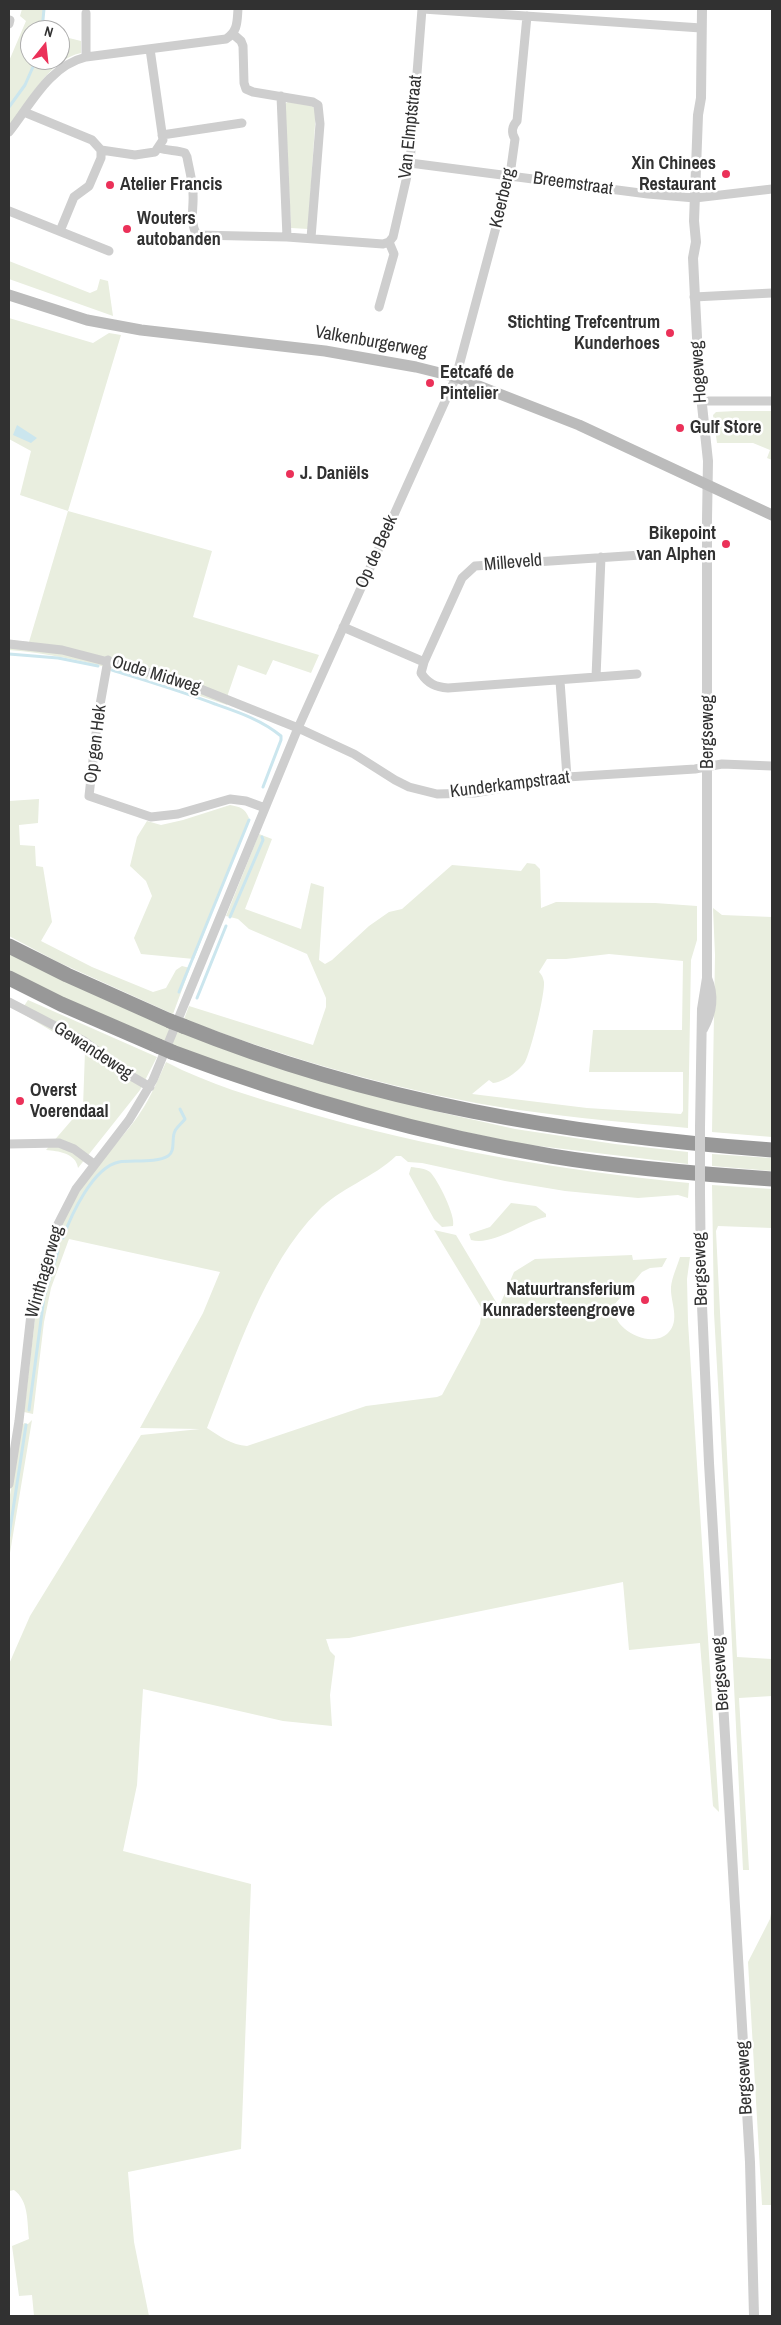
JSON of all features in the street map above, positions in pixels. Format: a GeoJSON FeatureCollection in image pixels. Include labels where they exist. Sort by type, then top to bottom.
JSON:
{"type":"FeatureCollection","features":[{"type":"Feature","properties":{"kind":"highway"},"geometry":{"type":"LineString","coordinates":[[9,946],[67,975],[176,1023],[253,1053],[393,1095],[480,1114],[620,1136],[772,1150]]}},
{"type":"Feature","properties":{"kind":"highway"},"geometry":{"type":"LineString","coordinates":[[9,978],[61,1004],[165,1049],[234,1074],[370,1117],[459,1138],[552,1156],[772,1179]]}},
{"type":"Feature","properties":{"kind":"main road","name":"Valkenburgerweg"},"geometry":{"type":"LineString","coordinates":[[9,295],[87,320],[140,330],[332,352],[416,367],[456,377],[578,425],[772,515]]}},
{"type":"Feature","properties":{"kind":"street"},"geometry":{"type":"LineString","coordinates":[[9,132],[54,73],[65,65],[86,58],[226,38],[233,34],[237,27],[238,9]]}},
{"type":"Feature","properties":{"kind":"street"},"geometry":{"type":"LineString","coordinates":[[422,9],[701,28]]}},
{"type":"Feature","properties":{"kind":"street","name":"Van Elmptstraat"},"geometry":{"type":"LineString","coordinates":[[379,307],[394,254],[389,242],[392,237],[410,163],[422,9]]}},
{"type":"Feature","properties":{"kind":"street","name":"Hogeweg"},"geometry":{"type":"LineString","coordinates":[[702,9],[701,98],[698,115],[694,221],[696,242],[693,258],[701,401],[709,486]]}},
{"type":"Feature","properties":{"kind":"street"},"geometry":{"type":"LineString","coordinates":[[86,13],[86,58]]}},
{"type":"Feature","properties":{"kind":"street","name":"Keerberg"},"geometry":{"type":"LineString","coordinates":[[456,377],[510,175],[516,139],[512,134],[517,121],[527,16]]}},
{"type":"Feature","properties":{"kind":"street"},"geometry":{"type":"LineString","coordinates":[[233,34],[242,41],[246,89],[253,92],[313,102],[318,105],[320,112],[311,238]]}},
{"type":"Feature","properties":{"kind":"street"},"geometry":{"type":"LineString","coordinates":[[24,112],[92,140],[101,150],[135,155],[155,152],[159,148],[162,135],[150,49]]}},
{"type":"Feature","properties":{"kind":"street"},"geometry":{"type":"LineString","coordinates":[[281,96],[287,237]]}},
{"type":"Feature","properties":{"kind":"street"},"geometry":{"type":"LineString","coordinates":[[162,135],[242,123]]}},
{"type":"Feature","properties":{"kind":"street"},"geometry":{"type":"LineString","coordinates":[[159,148],[171,152],[180,151],[186,153],[193,195],[191,210],[197,235],[311,238],[383,244],[389,242]]}},
{"type":"Feature","properties":{"kind":"street"},"geometry":{"type":"LineString","coordinates":[[60,231],[74,197],[88,186],[101,158],[101,150]]}},
{"type":"Feature","properties":{"kind":"street","name":"Breemstraat"},"geometry":{"type":"LineString","coordinates":[[410,163],[648,194],[695,198],[772,189]]}},
{"type":"Feature","properties":{"kind":"street"},"geometry":{"type":"LineString","coordinates":[[9,211],[109,251]]}},
{"type":"Feature","properties":{"kind":"street"},"geometry":{"type":"LineString","coordinates":[[694,297],[772,293]]}},
{"type":"Feature","properties":{"kind":"street","name":"Op de Beek"},"geometry":{"type":"LineString","coordinates":[[298,728],[456,377]]}},
{"type":"Feature","properties":{"kind":"street"},"geometry":{"type":"LineString","coordinates":[[701,401],[772,401]]}},
{"type":"Feature","properties":{"kind":"street","name":"Bergseweg"},"geometry":{"type":"LineString","coordinates":[[709,486],[707,519],[707,978],[702,1009],[700,1283],[750,2170],[754,2316]]}},
{"type":"Feature","properties":{"kind":"street","name":"Milleveld"},"geometry":{"type":"LineString","coordinates":[[424,662],[462,578],[475,566],[641,554]]}},
{"type":"Feature","properties":{"kind":"street"},"geometry":{"type":"LineString","coordinates":[[596,677],[601,557]]}},
{"type":"Feature","properties":{"kind":"street"},"geometry":{"type":"LineString","coordinates":[[343,627],[424,662],[422,673],[427,682],[439,687],[560,681],[636,674]]}},
{"type":"Feature","properties":{"kind":"street","name":"Oude Midweg"},"geometry":{"type":"LineString","coordinates":[[9,644],[62,650],[108,660],[195,686],[298,728]]}},
{"type":"Feature","properties":{"kind":"street","name":"Op gen Hek"},"geometry":{"type":"LineString","coordinates":[[108,660],[90,796],[152,817],[178,814],[230,799],[246,801],[265,808]]}},
{"type":"Feature","properties":{"kind":"street"},"geometry":{"type":"LineString","coordinates":[[560,681],[567,777]]}},
{"type":"Feature","properties":{"kind":"street"},"geometry":{"type":"LineString","coordinates":[[150,1086],[298,728]]}},
{"type":"Feature","properties":{"kind":"street","name":"Kunderkampstraat"},"geometry":{"type":"LineString","coordinates":[[298,728],[354,754],[396,780],[431,793],[462,794],[567,777],[708,767],[722,764],[772,766]]}},
{"type":"Feature","properties":{"kind":"street","name":"Gewandeweg"},"geometry":{"type":"LineString","coordinates":[[9,1002],[84,1041],[131,1076],[150,1086]]}},
{"type":"Feature","properties":{"kind":"street","name":"Winthagerweg"},"geometry":{"type":"LineString","coordinates":[[9,1484],[20,1416],[30,1322],[35,1298],[62,1216],[70,1197],[129,1120],[150,1086]]}},
{"type":"Feature","properties":{"kind":"street"},"geometry":{"type":"LineString","coordinates":[[9,1144],[59,1143],[74,1149],[94,1164]]}},
{"type":"Feature","properties":{"kind":"shaded area"},"geometry":{"type":"Polygon","coordinates":[[[22,9],[45,9],[43,20],[25,20],[20,16],[22,9]]]}},
{"type":"Feature","properties":{"kind":"shaded area"},"geometry":{"type":"Polygon","coordinates":[[[20,35],[20,70],[52,70],[9,127],[9,61],[20,35]]]}},
{"type":"Feature","properties":{"kind":"shaded area"},"geometry":{"type":"Polygon","coordinates":[[[70,38],[81,41],[81,53],[70,57],[70,38]]]}},
{"type":"Feature","properties":{"kind":"shaded area"},"geometry":{"type":"Polygon","coordinates":[[[289,101],[311,105],[316,110],[308,229],[291,228],[285,104],[289,101]]]}},
{"type":"Feature","properties":{"kind":"shaded area"},"geometry":{"type":"Polygon","coordinates":[[[9,261],[90,293],[97,290],[100,279],[108,281],[113,316],[9,279],[9,261]]]}},
{"type":"Feature","properties":{"kind":"shaded area"},"geometry":{"type":"Polygon","coordinates":[[[9,318],[93,343],[109,333],[121,335],[68,511],[20,495],[31,451],[9,439],[9,318]]]}},
{"type":"Feature","properties":{"kind":"shaded area"},"geometry":{"type":"Polygon","coordinates":[[[772,411],[772,460],[767,458],[770,450],[753,443],[717,443],[713,415],[716,412],[772,411]]]}},
{"type":"Feature","properties":{"kind":"shaded area"},"geometry":{"type":"Polygon","coordinates":[[[68,511],[212,551],[193,617],[319,655],[311,673],[273,660],[266,675],[238,665],[228,694],[227,705],[120,671],[64,658],[9,650],[9,640],[29,642],[68,511]]]}},
{"type":"Feature","properties":{"kind":"shaded area"},"geometry":{"type":"Polygon","coordinates":[[[39,799],[38,823],[19,825],[20,845],[35,846],[36,866],[43,867],[52,922],[41,941],[92,967],[153,992],[166,988],[176,970],[182,966],[190,968],[173,1014],[58,962],[9,936],[9,801],[39,799]]]}},
{"type":"Feature","properties":{"kind":"shaded area"},"geometry":{"type":"Polygon","coordinates":[[[230,805],[242,808],[249,818],[194,959],[141,954],[134,938],[152,896],[146,881],[130,866],[137,837],[147,821],[161,825],[230,805]]]}},
{"type":"Feature","properties":{"kind":"shaded area"},"geometry":{"type":"Polygon","coordinates":[[[259,834],[272,839],[245,909],[301,929],[311,883],[324,887],[319,960],[325,964],[332,960],[369,926],[389,912],[402,909],[452,865],[521,871],[527,863],[535,864],[540,869],[541,908],[556,902],[655,903],[697,906],[697,940],[691,960],[688,1128],[540,1113],[435,1095],[349,1074],[265,1048],[184,1019],[189,1006],[313,1045],[326,1007],[326,998],[307,954],[249,929],[238,919],[226,916],[259,834]],[[609,954],[566,959],[547,959],[539,972],[544,982],[544,988],[534,1035],[525,1062],[506,1078],[493,1083],[489,1080],[472,1094],[587,1108],[681,1114],[683,1111],[683,1072],[589,1072],[593,1030],[682,1030],[683,961],[609,954]]]}},
{"type":"Feature","properties":{"kind":"shaded area"},"geometry":{"type":"Polygon","coordinates":[[[713,908],[722,915],[772,917],[772,1137],[712,1132],[715,955],[713,908]]]}},
{"type":"Feature","properties":{"kind":"shaded area"},"geometry":{"type":"Polygon","coordinates":[[[9,953],[322,1081],[430,1110],[515,1129],[615,1144],[688,1152],[688,1164],[522,1144],[376,1113],[223,1066],[131,1029],[9,972],[9,953]]]}},
{"type":"Feature","properties":{"kind":"shaded area"},"geometry":{"type":"Polygon","coordinates":[[[28,1000],[157,1057],[140,1090],[78,1168],[77,1163],[70,1156],[61,1152],[46,1150],[83,1107],[85,1051],[20,1012],[28,1000]]]}},
{"type":"Feature","properties":{"kind":"shaded area"},"geometry":{"type":"Polygon","coordinates":[[[166,1062],[215,1084],[250,1096],[397,1136],[445,1147],[542,1164],[689,1183],[688,1198],[678,1195],[638,1198],[565,1191],[505,1181],[422,1163],[408,1162],[401,1156],[396,1156],[377,1171],[346,1189],[327,1203],[299,1233],[282,1258],[253,1314],[207,1428],[231,1442],[247,1446],[366,1406],[442,1395],[480,1324],[482,1309],[434,1230],[456,1235],[499,1307],[514,1272],[535,1259],[632,1255],[633,1260],[667,1258],[662,1267],[650,1268],[642,1272],[614,1305],[614,1314],[618,1322],[625,1329],[642,1338],[661,1338],[672,1328],[674,1311],[671,1293],[672,1280],[680,1257],[690,1257],[687,1279],[688,1322],[719,1812],[713,1806],[700,1643],[629,1650],[623,1582],[349,1638],[326,1639],[330,1651],[335,1656],[330,1695],[332,1726],[283,1721],[143,1689],[137,1785],[123,1851],[251,1884],[241,2149],[128,2172],[134,2242],[149,2316],[34,2316],[32,2295],[19,2296],[12,2246],[29,2239],[25,2206],[14,2190],[9,2191],[9,1664],[30,1616],[141,1435],[200,1429],[140,1428],[203,1313],[220,1272],[69,1239],[51,1288],[44,1322],[33,1414],[24,1412],[36,1310],[60,1236],[62,1222],[79,1190],[140,1113],[166,1062]]]}},
{"type":"Feature","properties":{"kind":"shaded area"},"geometry":{"type":"Polygon","coordinates":[[[712,1154],[772,1158],[772,1171],[712,1166],[712,1154]]]}},
{"type":"Feature","properties":{"kind":"shaded area"},"geometry":{"type":"Polygon","coordinates":[[[411,1167],[426,1170],[433,1176],[442,1190],[452,1214],[453,1226],[442,1227],[434,1219],[409,1174],[411,1167]]]}},
{"type":"Feature","properties":{"kind":"shaded area"},"geometry":{"type":"Polygon","coordinates":[[[712,1185],[772,1189],[772,1228],[718,1226],[716,1231],[737,1657],[772,1659],[772,1696],[739,1698],[749,1870],[743,1870],[714,1313],[712,1185]]]}},
{"type":"Feature","properties":{"kind":"shaded area"},"geometry":{"type":"Polygon","coordinates":[[[511,1203],[536,1206],[546,1214],[546,1217],[499,1237],[480,1241],[471,1240],[469,1234],[490,1227],[511,1203]]]}},
{"type":"Feature","properties":{"kind":"shaded area"},"geometry":{"type":"Polygon","coordinates":[[[32,1420],[9,1559],[9,1501],[21,1428],[24,1423],[28,1424],[32,1420]]]}},
{"type":"Feature","properties":{"kind":"shaded area"},"geometry":{"type":"Polygon","coordinates":[[[772,1908],[772,2205],[762,2205],[748,1962],[770,1919],[772,1908]]]}},
{"type":"Feature","properties":{"kind":"water"},"geometry":{"type":"Polygon","coordinates":[[[17,425],[37,438],[31,443],[13,435],[17,425]]]}},
{"type":"Feature","properties":{"kind":"waterway"},"geometry":{"type":"LineString","coordinates":[[43,20],[44,9]]}},
{"type":"Feature","properties":{"kind":"waterway"},"geometry":{"type":"LineString","coordinates":[[9,107],[25,85],[32,70]]}},
{"type":"Feature","properties":{"kind":"waterway"},"geometry":{"type":"LineString","coordinates":[[9,654],[58,658],[98,666]]}},
{"type":"Feature","properties":{"kind":"waterway"},"geometry":{"type":"LineString","coordinates":[[112,670],[177,690],[241,713],[274,730],[281,736],[281,740],[263,787]]}},
{"type":"Feature","properties":{"kind":"waterway"},"geometry":{"type":"LineString","coordinates":[[179,992],[249,820]]}},
{"type":"Feature","properties":{"kind":"waterway"},"geometry":{"type":"LineString","coordinates":[[230,917],[263,840],[262,837]]}},
{"type":"Feature","properties":{"kind":"waterway"},"geometry":{"type":"LineString","coordinates":[[197,998],[226,926]]}},
{"type":"Feature","properties":{"kind":"waterway"},"geometry":{"type":"LineString","coordinates":[[63,1238],[77,1205],[100,1173],[109,1166],[119,1162],[158,1160],[170,1154],[173,1148],[175,1131],[185,1119],[180,1109]]}},
{"type":"Feature","properties":{"kind":"waterway"},"geometry":{"type":"LineString","coordinates":[[29,1410],[44,1297],[58,1251]]}},
{"type":"Feature","properties":{"kind":"waterway"},"geometry":{"type":"LineString","coordinates":[[9,1536],[26,1425]]}},
{"type":"Feature","properties":{"kind":"place","name":"Xin Chinees Restaurant"},"geometry":{"type":"Point","coordinates":[726,174]}},
{"type":"Feature","properties":{"kind":"place","name":"Atelier Francis"},"geometry":{"type":"Point","coordinates":[110,185]}},
{"type":"Feature","properties":{"kind":"place","name":"Wouters autobanden"},"geometry":{"type":"Point","coordinates":[127,229]}},
{"type":"Feature","properties":{"kind":"place","name":"Stichting Trefcentrum Kunderhoes"},"geometry":{"type":"Point","coordinates":[670,333]}},
{"type":"Feature","properties":{"kind":"place","name":"Eetcafé de Pintelier"},"geometry":{"type":"Point","coordinates":[430,383]}},
{"type":"Feature","properties":{"kind":"place","name":"Gulf Store"},"geometry":{"type":"Point","coordinates":[680,428]}},
{"type":"Feature","properties":{"kind":"place","name":"J. Daniëls"},"geometry":{"type":"Point","coordinates":[290,474]}},
{"type":"Feature","properties":{"kind":"place","name":"Bikepoint van Alphen"},"geometry":{"type":"Point","coordinates":[726,544]}},
{"type":"Feature","properties":{"kind":"place","name":"Overst Voerendaal"},"geometry":{"type":"Point","coordinates":[20,1101]}},
{"type":"Feature","properties":{"kind":"place","name":"Natuurtransferium Kunradersteengroeve"},"geometry":{"type":"Point","coordinates":[645,1300]}}]}
